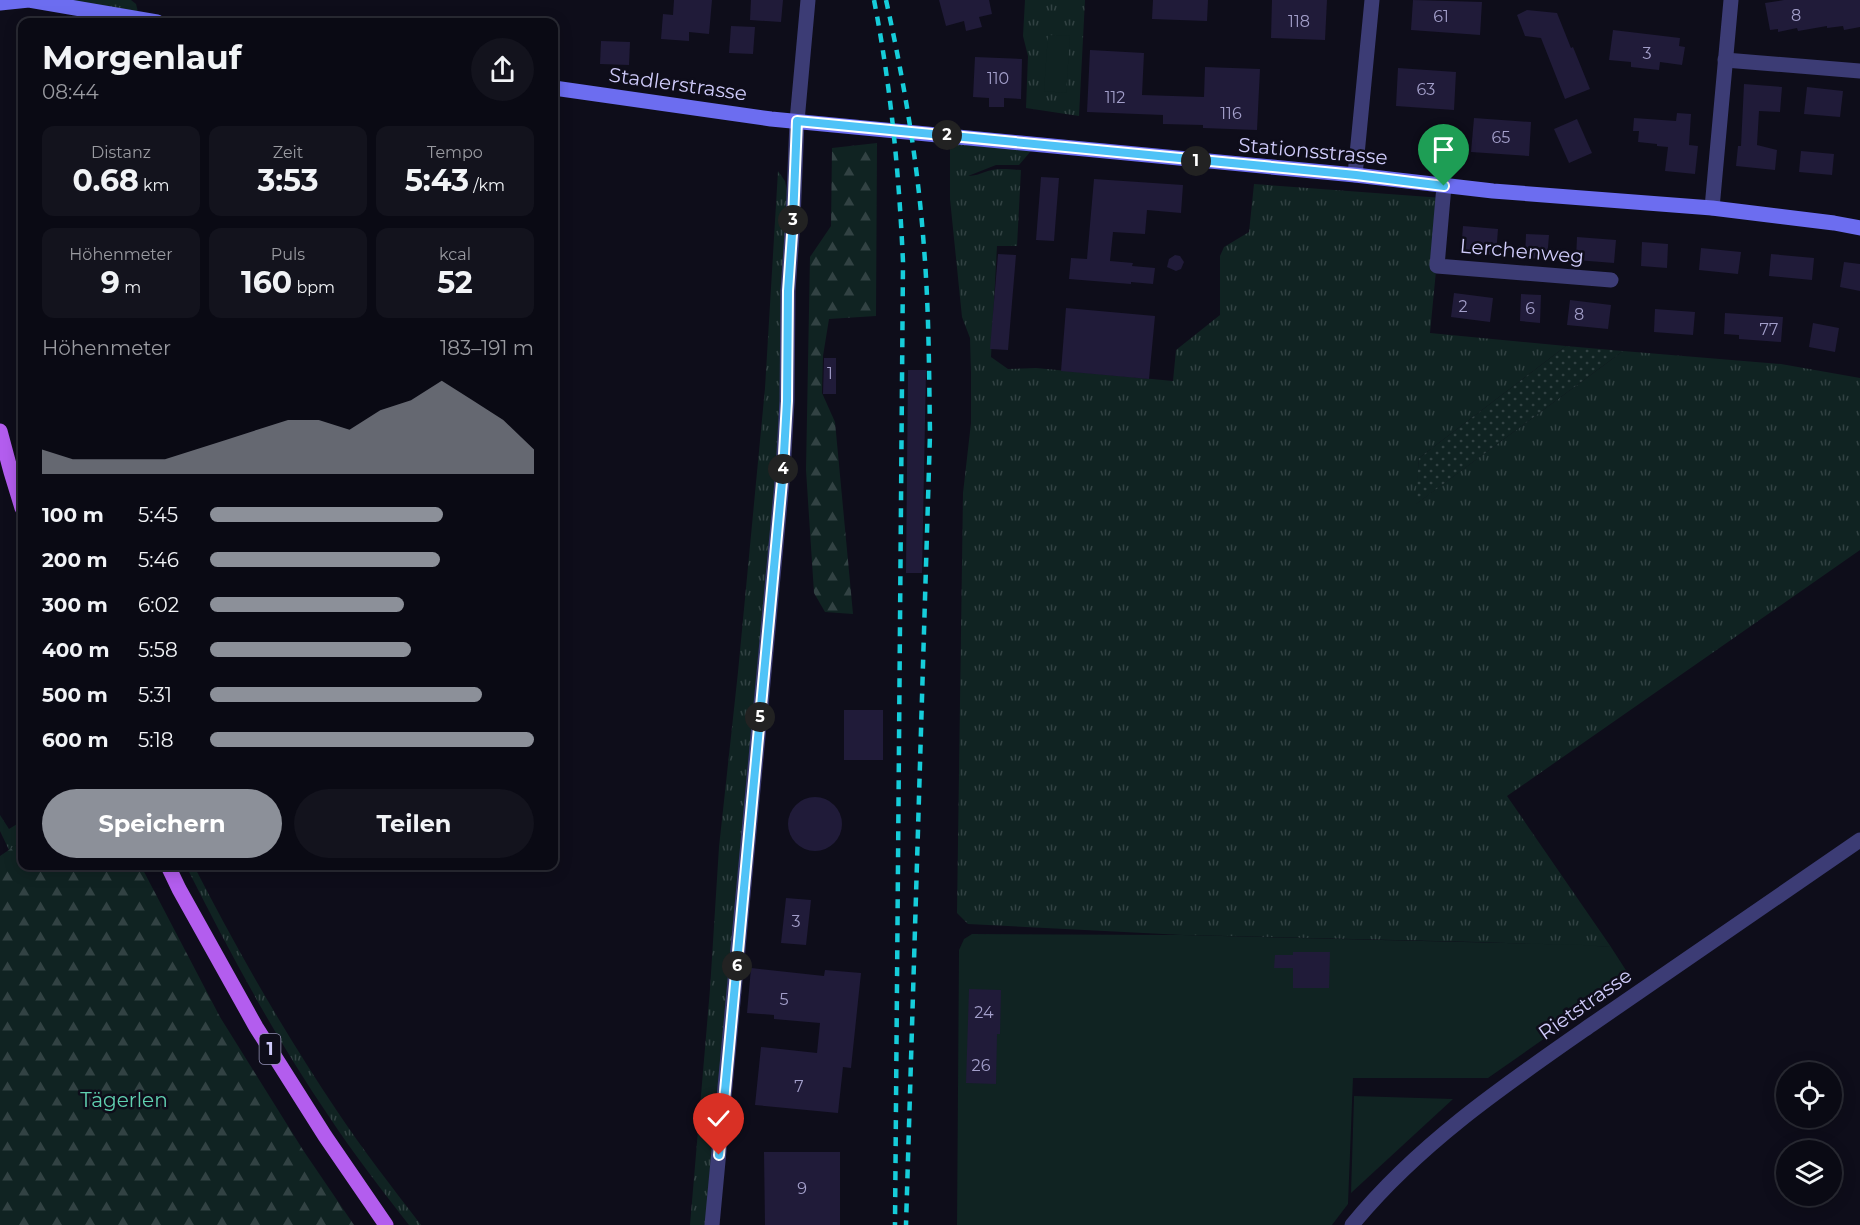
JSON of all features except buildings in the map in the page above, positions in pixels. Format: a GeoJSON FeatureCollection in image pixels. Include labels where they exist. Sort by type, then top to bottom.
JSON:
{"type":"FeatureCollection","features":[{"type":"Feature","properties":{"kind":"main road"},"geometry":{"type":"LineString","coordinates":[[0,3],[29,0],[132,18]]}},
{"type":"Feature","properties":{"kind":"main road","name":"Stadlerstrasse"},"geometry":{"type":"LineString","coordinates":[[558,89],[797,121]]}},
{"type":"Feature","properties":{"kind":"main road","name":"Stationsstrasse"},"geometry":{"type":"LineString","coordinates":[[797,121],[1356,175],[1444,186],[1712,208],[1860,228]]}},
{"type":"Feature","properties":{"kind":"main road"},"geometry":{"type":"LineString","coordinates":[[0,431],[18,495]]}},
{"type":"Feature","properties":{"kind":"main road","name":"1"},"geometry":{"type":"LineString","coordinates":[[170,870],[256,1027],[325,1136],[386,1225]]}},
{"type":"Feature","properties":{"kind":"street"},"geometry":{"type":"LineString","coordinates":[[712,1225],[783,471],[787,401],[788,291],[797,121],[808,0]]}},
{"type":"Feature","properties":{"kind":"street"},"geometry":{"type":"LineString","coordinates":[[1356,175],[1372,0]]}},
{"type":"Feature","properties":{"kind":"street"},"geometry":{"type":"LineString","coordinates":[[1712,208],[1731,0]]}},
{"type":"Feature","properties":{"kind":"street"},"geometry":{"type":"LineString","coordinates":[[1725,60],[1860,71]]}},
{"type":"Feature","properties":{"kind":"street","name":"Lerchenweg"},"geometry":{"type":"LineString","coordinates":[[1444,186],[1437,266],[1611,280]]}},
{"type":"Feature","properties":{"kind":"street","name":"Rietstrasse"},"geometry":{"type":"LineString","coordinates":[[1352,1225],[1431,1143],[1471,1111],[1568,1041],[1860,840]]}},
{"type":"Feature","properties":{"kind":"green space"},"geometry":{"type":"Polygon","coordinates":[[[0,0],[131,0],[136,4],[140,18],[0,0]]]}},
{"type":"Feature","properties":{"kind":"green space"},"geometry":{"type":"Polygon","coordinates":[[[1025,0],[1085,0],[1079,116],[1026,108],[1028,56],[1023,36],[1025,0]]]}},
{"type":"Feature","properties":{"kind":"green space"},"geometry":{"type":"Polygon","coordinates":[[[1048,35],[1070,36],[1066,93],[1044,91],[1048,35]]]}},
{"type":"Feature","properties":{"kind":"green space"},"geometry":{"type":"Polygon","coordinates":[[[948,135],[1036,145],[1019,165],[996,165],[968,176],[995,169],[1021,170],[1017,246],[997,246],[991,357],[1008,369],[1036,368],[1173,381],[1176,350],[1220,315],[1220,256],[1224,247],[1249,232],[1254,184],[1443,198],[1430,333],[1566,346],[1419,458],[1416,504],[1623,351],[1781,364],[1860,378],[1860,550],[1507,796],[1611,947],[1183,935],[968,924],[957,913],[963,493],[971,423],[971,373],[970,338],[962,317],[950,199],[948,135]]]}},
{"type":"Feature","properties":{"kind":"green space"},"geometry":{"type":"Polygon","coordinates":[[[877,143],[876,316],[829,319],[823,356],[822,393],[835,422],[853,614],[825,612],[814,593],[806,470],[810,257],[831,226],[832,148],[877,143]]]}},
{"type":"Feature","properties":{"kind":"green space"},"geometry":{"type":"Polygon","coordinates":[[[778,171],[785,181],[793,220],[787,401],[712,1225],[690,1225],[710,989],[719,847],[765,388],[778,171]]]}},
{"type":"Feature","properties":{"kind":"green space"},"geometry":{"type":"Polygon","coordinates":[[[1566,346],[1623,351],[1415,505],[1419,458],[1566,346]]]}},
{"type":"Feature","properties":{"kind":"green space"},"geometry":{"type":"Polygon","coordinates":[[[0,815],[9,829],[18,823],[18,844],[9,850],[0,831],[0,815]]]}},
{"type":"Feature","properties":{"kind":"green space","name":"Tägerlen"},"geometry":{"type":"Polygon","coordinates":[[[18,844],[18,870],[143,870],[220,1017],[303,1150],[354,1225],[0,1225],[0,856],[18,844]]]}},
{"type":"Feature","properties":{"kind":"green space"},"geometry":{"type":"Polygon","coordinates":[[[188,870],[196,870],[227,929],[317,1081],[357,1140],[421,1225],[409,1225],[357,1157],[289,1055],[188,870]]]}},
{"type":"Feature","properties":{"kind":"green space"},"geometry":{"type":"Polygon","coordinates":[[[972,934],[1183,935],[1583,945],[1611,947],[1631,978],[1488,1078],[1353,1078],[1348,1204],[1332,1225],[957,1225],[959,950],[964,939],[972,934]]]}},
{"type":"Feature","properties":{"kind":"green space"},"geometry":{"type":"Polygon","coordinates":[[[1354,1096],[1453,1099],[1351,1193],[1354,1096]]]}},
{"type":"Feature","properties":{"kind":"railway"},"geometry":{"type":"LineString","coordinates":[[874,0],[893,131],[903,262],[895,1225]]}},
{"type":"Feature","properties":{"kind":"railway"},"geometry":{"type":"LineString","coordinates":[[886,0],[899,61],[918,185],[926,271],[929,364],[930,434],[906,1225]]}},
{"type":"Feature","properties":{"kind":"route"},"geometry":{"type":"LineString","coordinates":[[719,1155],[783,471],[787,401],[788,291],[797,121],[1356,175],[1444,186]]}}]}
